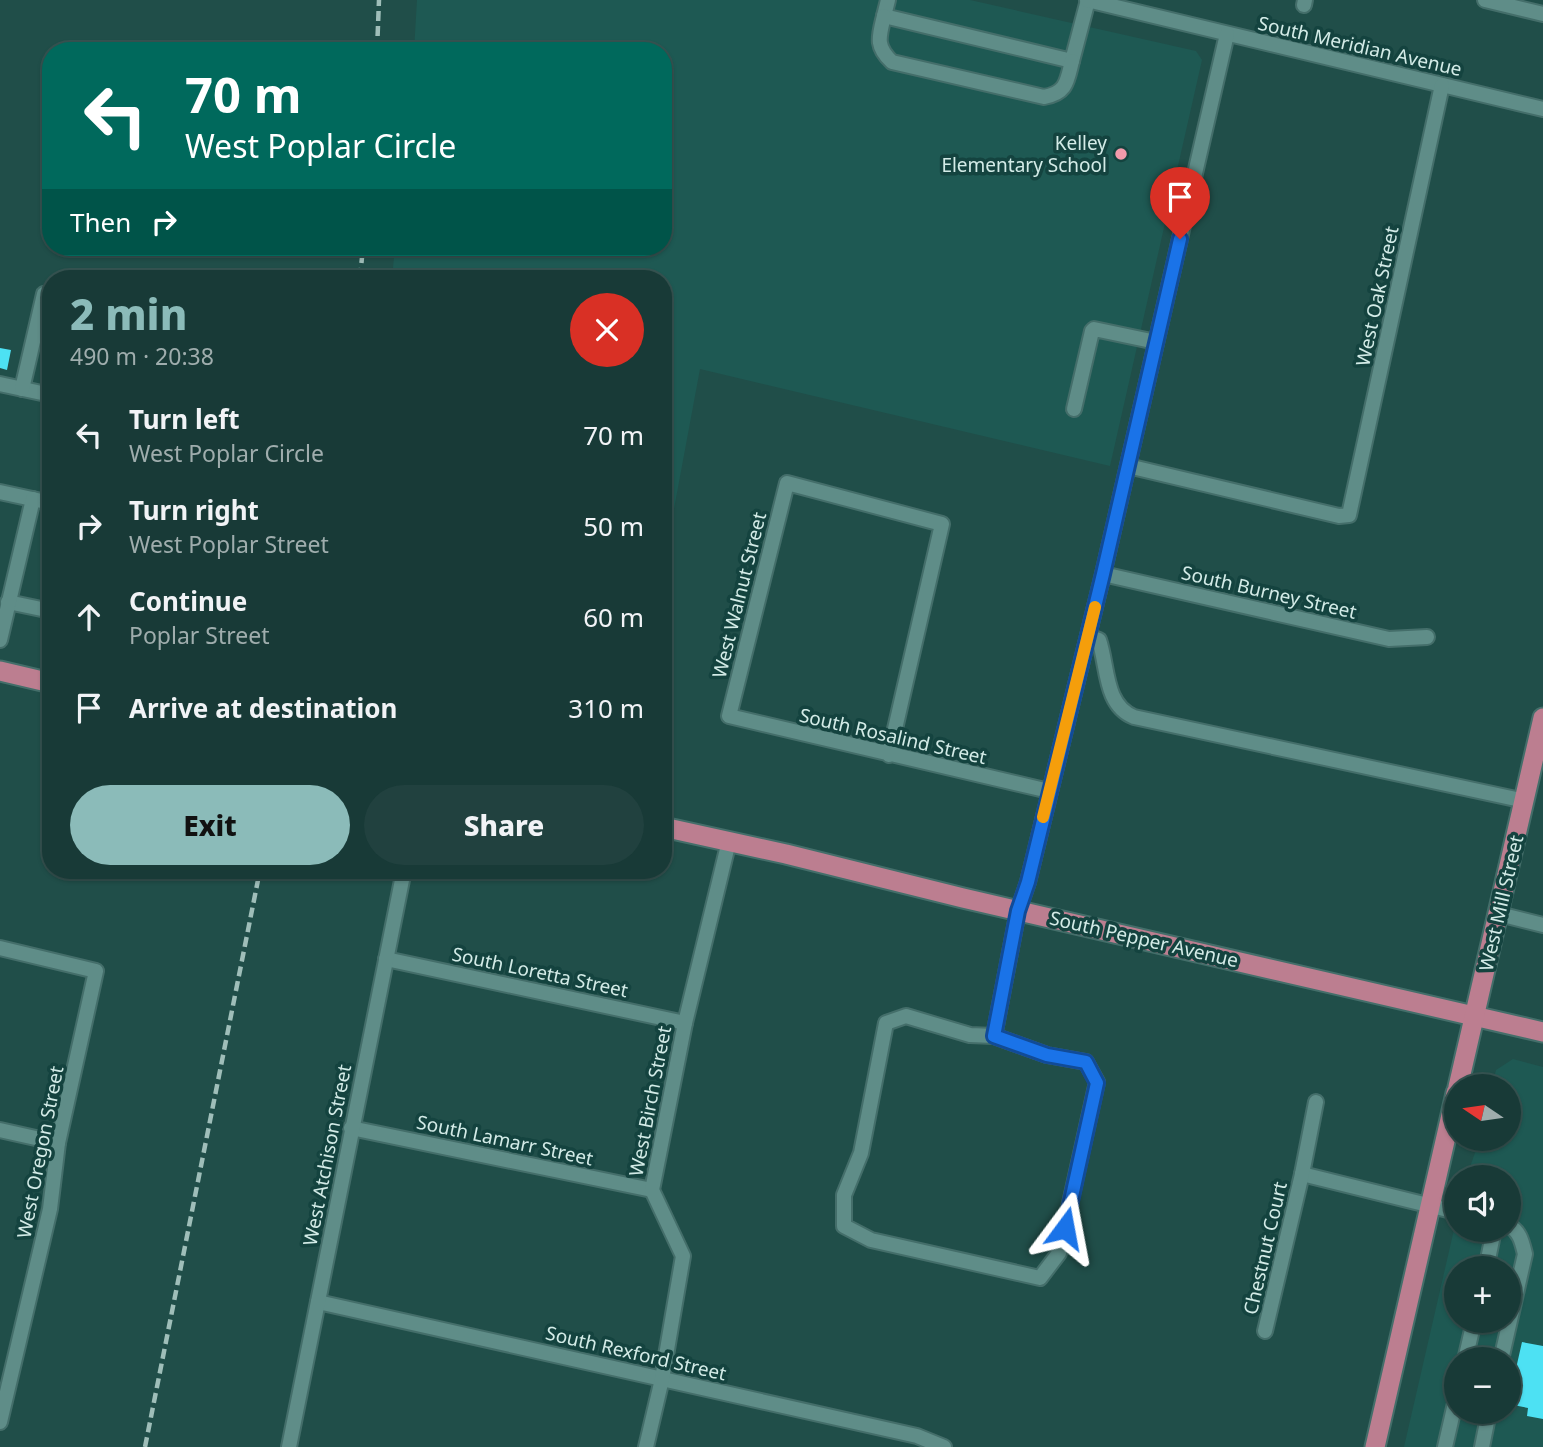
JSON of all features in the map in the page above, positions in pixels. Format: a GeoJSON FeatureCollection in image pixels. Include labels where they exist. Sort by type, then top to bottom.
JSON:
{"type":"FeatureCollection","features":[{"type":"Feature","properties":{"kind":"main road"},"geometry":{"type":"LineString","coordinates":[[0,671],[42,681]]}},
{"type":"Feature","properties":{"kind":"main road","name":"West Mill Street"},"geometry":{"type":"LineString","coordinates":[[1461,1074],[1543,718]]}},
{"type":"Feature","properties":{"kind":"main road","name":"South Pepper Avenue"},"geometry":{"type":"LineString","coordinates":[[672,829],[1543,1032]]}},
{"type":"Feature","properties":{"kind":"main road"},"geometry":{"type":"LineString","coordinates":[[1375,1447],[1444,1143]]}},
{"type":"Feature","properties":{"kind":"street"},"geometry":{"type":"LineString","coordinates":[[888,0],[879,38],[882,52],[892,62],[1044,97],[1055,95],[1066,86],[1087,0]]}},
{"type":"Feature","properties":{"kind":"street","name":"South Meridian Avenue"},"geometry":{"type":"LineString","coordinates":[[1087,0],[1543,109]]}},
{"type":"Feature","properties":{"kind":"street"},"geometry":{"type":"LineString","coordinates":[[1485,0],[1543,14]]}},
{"type":"Feature","properties":{"kind":"street"},"geometry":{"type":"LineString","coordinates":[[884,16],[1072,61]]}},
{"type":"Feature","properties":{"kind":"street"},"geometry":{"type":"LineString","coordinates":[[994,1036],[1018,911],[1028,882],[1103,574],[1227,34]]}},
{"type":"Feature","properties":{"kind":"street","name":"West Oak Street"},"geometry":{"type":"LineString","coordinates":[[1128,467],[1339,516],[1349,515],[1442,85]]}},
{"type":"Feature","properties":{"kind":"street"},"geometry":{"type":"LineString","coordinates":[[22,389],[42,304]]}},
{"type":"Feature","properties":{"kind":"street"},"geometry":{"type":"LineString","coordinates":[[1074,409],[1094,329],[1156,342]]}},
{"type":"Feature","properties":{"kind":"street"},"geometry":{"type":"LineString","coordinates":[[0,384],[42,394]]}},
{"type":"Feature","properties":{"kind":"street","name":"West Walnut Street"},"geometry":{"type":"LineString","coordinates":[[729,716],[787,483],[942,524],[889,755]]}},
{"type":"Feature","properties":{"kind":"street"},"geometry":{"type":"LineString","coordinates":[[0,492],[42,501]]}},
{"type":"Feature","properties":{"kind":"street"},"geometry":{"type":"LineString","coordinates":[[0,640],[33,499]]}},
{"type":"Feature","properties":{"kind":"street","name":"South Burney Street"},"geometry":{"type":"LineString","coordinates":[[1103,574],[1389,639],[1427,637]]}},
{"type":"Feature","properties":{"kind":"street"},"geometry":{"type":"LineString","coordinates":[[9,602],[42,609]]}},
{"type":"Feature","properties":{"kind":"street"},"geometry":{"type":"LineString","coordinates":[[1087,636],[1099,640],[1103,664],[1117,706],[1124,713],[1525,801]]}},
{"type":"Feature","properties":{"kind":"street","name":"South Rosalind Street"},"geometry":{"type":"LineString","coordinates":[[729,716],[1049,791]]}},
{"type":"Feature","properties":{"kind":"street","name":"West Birch Street"},"geometry":{"type":"LineString","coordinates":[[646,1447],[662,1379],[683,1256],[652,1190],[685,1023],[729,841]]}},
{"type":"Feature","properties":{"kind":"street","name":"West Atchison Street"},"geometry":{"type":"LineString","coordinates":[[289,1447],[402,879]]}},
{"type":"Feature","properties":{"kind":"street"},"geometry":{"type":"LineString","coordinates":[[1499,914],[1543,925]]}},
{"type":"Feature","properties":{"kind":"street","name":"West Oregon Street"},"geometry":{"type":"LineString","coordinates":[[0,948],[96,971],[58,1143],[50,1209],[0,1422]]}},
{"type":"Feature","properties":{"kind":"street","name":"South Loretta Street"},"geometry":{"type":"LineString","coordinates":[[386,959],[685,1023]]}},
{"type":"Feature","properties":{"kind":"street"},"geometry":{"type":"LineString","coordinates":[[906,1016],[970,1035],[994,1036],[1047,1055],[1086,1062],[1097,1083],[1059,1253],[1040,1278],[871,1240],[844,1226],[844,1195],[860,1153],[886,1023],[906,1016]]}},
{"type":"Feature","properties":{"kind":"street","name":"Chestnut Court"},"geometry":{"type":"LineString","coordinates":[[1265,1331],[1316,1102]]}},
{"type":"Feature","properties":{"kind":"street","name":"South Lamarr Street"},"geometry":{"type":"LineString","coordinates":[[351,1128],[652,1190]]}},
{"type":"Feature","properties":{"kind":"street"},"geometry":{"type":"LineString","coordinates":[[0,1130],[58,1143]]}},
{"type":"Feature","properties":{"kind":"street","name":"Chestnut Court"},"geometry":{"type":"LineString","coordinates":[[1302,1174],[1444,1209]]}},
{"type":"Feature","properties":{"kind":"street"},"geometry":{"type":"LineString","coordinates":[[1504,1347],[1525,1254],[1521,1238]]}},
{"type":"Feature","properties":{"kind":"street","name":"South Rexford Street"},"geometry":{"type":"LineString","coordinates":[[318,1302],[917,1436],[944,1447]]}},
{"type":"Feature","properties":{"kind":"street"},"geometry":{"type":"LineString","coordinates":[[0,1346],[16,1349]]}},
{"type":"Feature","properties":{"kind":"street"},"geometry":{"type":"LineString","coordinates":[[1445,1447],[1450,1424]]}},
{"type":"Feature","properties":{"kind":"street"},"geometry":{"type":"LineString","coordinates":[[1482,1447],[1487,1424]]}},
{"type":"Feature","properties":{"kind":"shaded area"},"geometry":{"type":"Polygon","coordinates":[[[417,0],[970,0],[1196,51],[1202,60],[1110,466],[700,369],[672,520],[672,270],[393,270],[394,256],[672,256],[672,42],[415,42],[417,0]]]}},
{"type":"Feature","properties":{"kind":"shaded area"},"geometry":{"type":"Polygon","coordinates":[[[1513,1059],[1543,1067],[1543,1447],[1404,1447],[1444,1273],[1444,1333],[1521,1333],[1521,1256],[1448,1256],[1451,1242],[1521,1242],[1521,1165],[1471,1165],[1475,1152],[1521,1152],[1521,1074],[1495,1074],[1496,1070],[1513,1059]]]}},
{"type":"Feature","properties":{"kind":"building"},"geometry":{"type":"Polygon","coordinates":[[[0,348],[11,350],[7,370],[0,368],[0,348]]]}},
{"type":"Feature","properties":{"kind":"building"},"geometry":{"type":"Polygon","coordinates":[[[1522,1342],[1543,1346],[1543,1419],[1527,1416],[1528,1408],[1521,1407],[1522,1342]]]}},
{"type":"Feature","properties":{"kind":"railway"},"geometry":{"type":"LineString","coordinates":[[377,42],[379,0]]}},
{"type":"Feature","properties":{"kind":"railway"},"geometry":{"type":"LineString","coordinates":[[361,270],[362,256]]}},
{"type":"Feature","properties":{"kind":"railway"},"geometry":{"type":"LineString","coordinates":[[145,1447],[258,879]]}},
{"type":"Feature","properties":{"kind":"slow traffic"},"geometry":{"type":"LineString","coordinates":[[1043,817],[1095,607]]}},
{"type":"Feature","properties":{"kind":"place","name":"Kelley Elementary School"},"geometry":{"type":"Point","coordinates":[1121,154]}},
{"type":"Feature","properties":{"kind":"route"},"geometry":{"type":"LineString","coordinates":[[1065,1228],[1097,1083],[1086,1062],[1047,1055],[994,1036],[1018,911],[1028,882],[1103,574],[1180,239]]}}]}
